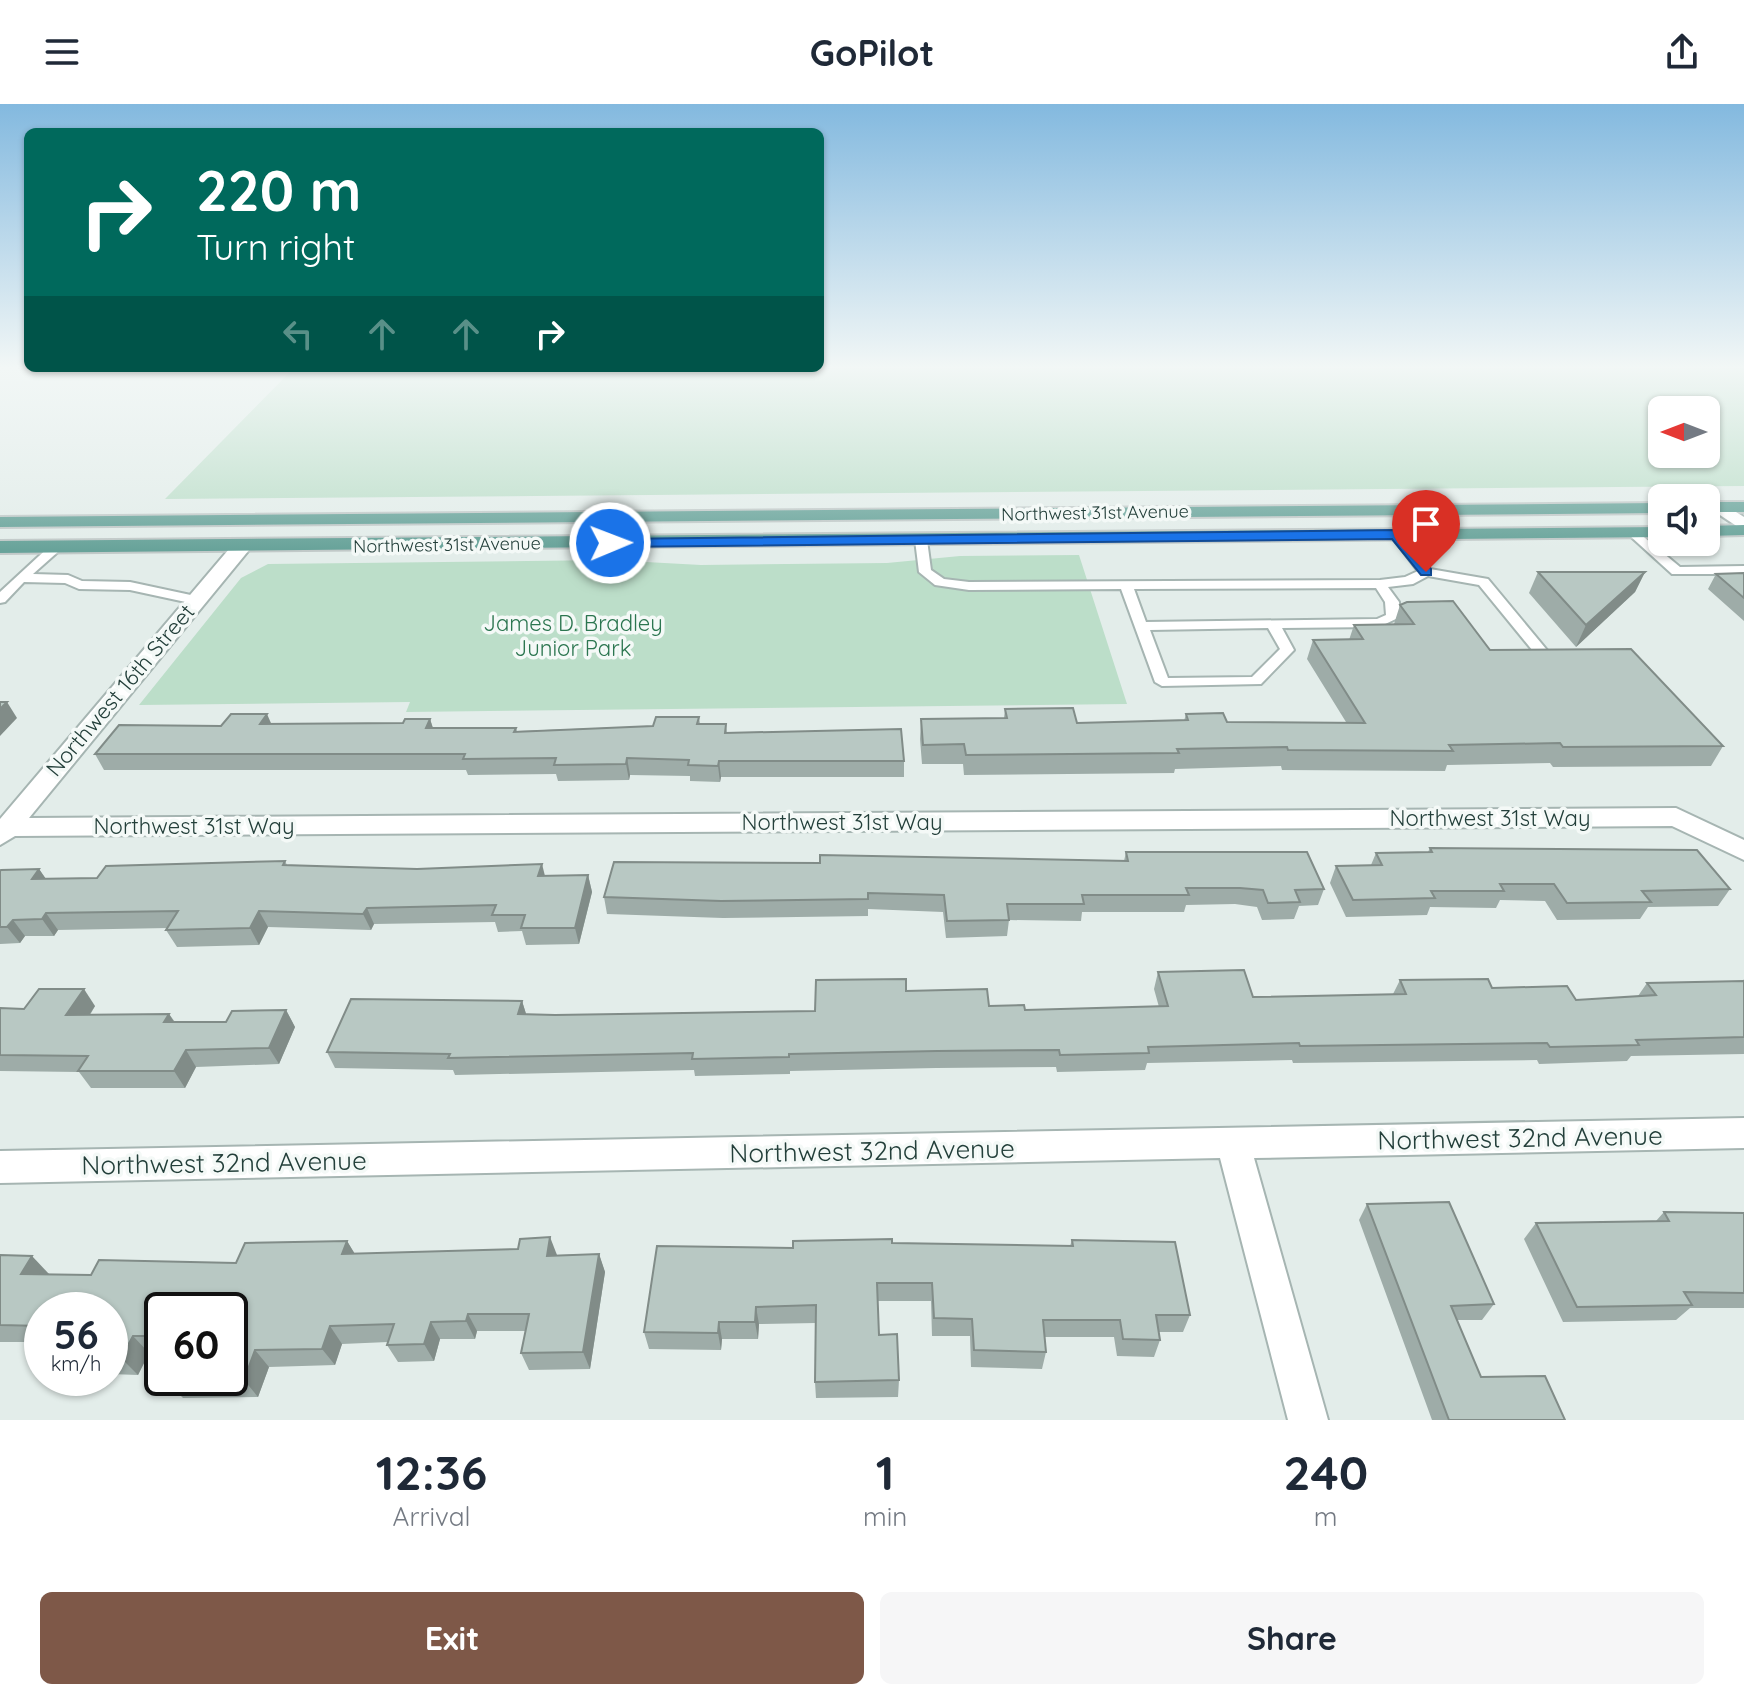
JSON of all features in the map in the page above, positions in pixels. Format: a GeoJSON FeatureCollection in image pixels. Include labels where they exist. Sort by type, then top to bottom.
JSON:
{"type":"FeatureCollection","features":[{"type":"Feature","properties":{"kind":"main road"},"geometry":{"type":"LineString","coordinates":[[1720,507],[1744,507]]}},
{"type":"Feature","properties":{"kind":"main road","name":"Northwest 31st Avenue"},"geometry":{"type":"LineString","coordinates":[[0,522],[1648,508]]}},
{"type":"Feature","properties":{"kind":"main road"},"geometry":{"type":"LineString","coordinates":[[242,546],[287,527],[324,521]]}},
{"type":"Feature","properties":{"kind":"main road"},"geometry":{"type":"LineString","coordinates":[[1720,530],[1744,528]]}},
{"type":"Feature","properties":{"kind":"main road","name":"Northwest 31st Avenue"},"geometry":{"type":"LineString","coordinates":[[0,547],[1648,532]]}},
{"type":"Feature","properties":{"kind":"street"},"geometry":{"type":"LineString","coordinates":[[1720,512],[1744,528]]}},
{"type":"Feature","properties":{"kind":"street","name":"Northwest 16th Street"},"geometry":{"type":"LineString","coordinates":[[4,831],[242,546]]}},
{"type":"Feature","properties":{"kind":"street","name":"Northwest 31st Way"},"geometry":{"type":"LineString","coordinates":[[4,831],[1676,817],[1744,851]]}},
{"type":"Feature","properties":{"kind":"street","name":"Northwest 32nd Avenue"},"geometry":{"type":"LineString","coordinates":[[0,1167],[1744,1133]]}},
{"type":"Feature","properties":{"kind":"street"},"geometry":{"type":"LineString","coordinates":[[1233,1145],[1308,1420]]}},
{"type":"Feature","properties":{"kind":"lane"},"geometry":{"type":"LineString","coordinates":[[1633,532],[1677,571],[1744,570]]}},
{"type":"Feature","properties":{"kind":"lane"},"geometry":{"type":"LineString","coordinates":[[1396,534],[1426,572]]}},
{"type":"Feature","properties":{"kind":"lane"},"geometry":{"type":"LineString","coordinates":[[921,540],[925,572],[940,582],[969,586],[1380,584],[1408,581],[1426,572],[1483,582],[1551,664]]}},
{"type":"Feature","properties":{"kind":"lane"},"geometry":{"type":"LineString","coordinates":[[0,599],[56,547]]}},
{"type":"Feature","properties":{"kind":"lane"},"geometry":{"type":"LineString","coordinates":[[21,578],[68,579],[79,585],[130,586],[195,600]]}},
{"type":"Feature","properties":{"kind":"lane"},"geometry":{"type":"LineString","coordinates":[[1141,626],[1379,623],[1393,617],[1392,602],[1380,584]]}},
{"type":"Feature","properties":{"kind":"lane"},"geometry":{"type":"LineString","coordinates":[[1126,585],[1162,682],[1256,681],[1287,650],[1273,624]]}},
{"type":"Feature","properties":{"kind":"green space"},"geometry":{"type":"Polygon","coordinates":[[[235,427],[1648,427],[1648,468],[1720,468],[1720,427],[1744,427],[1744,486],[1648,484],[1648,487],[165,499],[235,427]]]}},
{"type":"Feature","properties":{"kind":"green space","name":"James D. Bradley Junior Park"},"geometry":{"type":"Polygon","coordinates":[[[1079,555],[1127,704],[406,712],[410,702],[139,705],[241,578],[268,564],[609,560],[701,565],[887,563],[960,556],[1079,555]]]}},
{"type":"Feature","properties":{"kind":"building"},"geometry":{"type":"Polygon","coordinates":[[[1538,572],[1645,572],[1586,625],[1538,572]]]}},
{"type":"Feature","properties":{"kind":"building"},"geometry":{"type":"Polygon","coordinates":[[[1744,573],[1744,598],[1716,574],[1744,573]]]}},
{"type":"Feature","properties":{"kind":"building"},"geometry":{"type":"Polygon","coordinates":[[[1453,601],[1490,650],[1631,649],[1723,746],[1563,747],[1560,743],[1449,745],[1453,751],[1288,750],[1287,747],[1177,749],[1179,753],[966,755],[964,744],[923,745],[921,719],[1007,718],[1005,709],[1073,708],[1077,723],[1188,720],[1186,714],[1223,713],[1227,722],[1365,723],[1313,640],[1363,639],[1354,625],[1414,624],[1400,605],[1407,602],[1453,601]]]}},
{"type":"Feature","properties":{"kind":"building"},"geometry":{"type":"Polygon","coordinates":[[[231,714],[267,714],[260,724],[403,723],[405,719],[430,719],[426,728],[516,728],[514,732],[653,726],[656,717],[699,717],[697,724],[726,724],[725,733],[901,729],[904,761],[719,761],[718,766],[688,765],[689,760],[627,758],[626,764],[554,765],[556,758],[463,759],[465,754],[95,754],[119,725],[221,726],[231,714]]]}},
{"type":"Feature","properties":{"kind":"building"},"geometry":{"type":"Polygon","coordinates":[[[1430,848],[1697,850],[1730,889],[1642,891],[1651,902],[1567,903],[1554,884],[1500,884],[1504,891],[1431,891],[1435,898],[1353,900],[1336,866],[1382,865],[1376,853],[1432,852],[1430,848]]]}},
{"type":"Feature","properties":{"kind":"building"},"geometry":{"type":"Polygon","coordinates":[[[1126,852],[1307,852],[1324,889],[1295,890],[1300,902],[1268,903],[1263,890],[1240,888],[1186,888],[1189,895],[1082,895],[1084,904],[1007,904],[1009,920],[947,921],[944,895],[868,893],[868,899],[721,901],[604,897],[614,862],[820,863],[820,855],[1128,861],[1126,852]]]}},
{"type":"Feature","properties":{"kind":"building"},"geometry":{"type":"Polygon","coordinates":[[[285,861],[283,865],[417,869],[542,864],[538,876],[588,875],[575,928],[521,928],[525,915],[492,915],[496,905],[367,908],[363,914],[259,911],[250,928],[166,930],[178,911],[46,913],[42,919],[13,920],[7,927],[0,927],[1,870],[39,869],[32,879],[97,878],[106,866],[285,861]]]}},
{"type":"Feature","properties":{"kind":"building"},"geometry":{"type":"Polygon","coordinates":[[[1244,970],[1253,997],[1406,994],[1400,980],[1488,979],[1492,988],[1567,986],[1576,1000],[1656,995],[1647,983],[1744,981],[1744,1037],[1636,1040],[1639,1045],[1550,1047],[1547,1043],[1300,1046],[1299,1043],[1148,1047],[1149,1053],[1060,1055],[1059,1050],[937,1051],[692,1059],[693,1053],[448,1058],[450,1054],[327,1052],[351,999],[522,1001],[518,1014],[555,1015],[815,1011],[816,980],[906,979],[906,991],[987,989],[989,1006],[1024,1005],[1025,1010],[1168,1006],[1158,972],[1244,970]]]}},
{"type":"Feature","properties":{"kind":"building"},"geometry":{"type":"Polygon","coordinates":[[[39,989],[84,989],[66,1015],[169,1014],[164,1022],[226,1022],[232,1011],[286,1010],[269,1048],[186,1050],[174,1071],[78,1071],[88,1056],[0,1055],[0,1008],[24,1009],[39,989]]]}},
{"type":"Feature","properties":{"kind":"building"},"geometry":{"type":"Polygon","coordinates":[[[1449,1202],[1494,1304],[1451,1306],[1481,1377],[1545,1376],[1565,1420],[1449,1420],[1367,1204],[1449,1202]]]}},
{"type":"Feature","properties":{"kind":"building"},"geometry":{"type":"Polygon","coordinates":[[[1664,1212],[1744,1213],[1744,1293],[1684,1292],[1692,1305],[1577,1307],[1536,1223],[1669,1221],[1664,1212]]]}},
{"type":"Feature","properties":{"kind":"building"},"geometry":{"type":"Polygon","coordinates":[[[550,1237],[547,1256],[599,1254],[583,1352],[521,1353],[529,1314],[468,1314],[466,1321],[431,1322],[424,1344],[387,1345],[394,1324],[330,1326],[322,1349],[255,1350],[248,1369],[248,1292],[144,1292],[144,1336],[133,1336],[128,1345],[128,1292],[24,1292],[24,1326],[0,1325],[0,1255],[32,1256],[21,1274],[91,1275],[99,1260],[236,1263],[245,1243],[347,1241],[342,1254],[518,1249],[520,1239],[550,1237]]]}},
{"type":"Feature","properties":{"kind":"building"},"geometry":{"type":"Polygon","coordinates":[[[892,1239],[892,1243],[1073,1246],[1072,1240],[1175,1242],[1190,1315],[1156,1315],[1160,1340],[1123,1339],[1120,1320],[1043,1320],[1046,1352],[974,1350],[972,1319],[934,1318],[932,1283],[877,1283],[879,1335],[897,1334],[899,1380],[815,1382],[816,1305],[756,1307],[755,1322],[719,1322],[718,1333],[644,1332],[657,1246],[793,1248],[793,1241],[892,1239]]]}},
{"type":"Feature","properties":{"kind":"route"},"geometry":{"type":"LineString","coordinates":[[610,543],[1396,534],[1426,572]]}}]}
